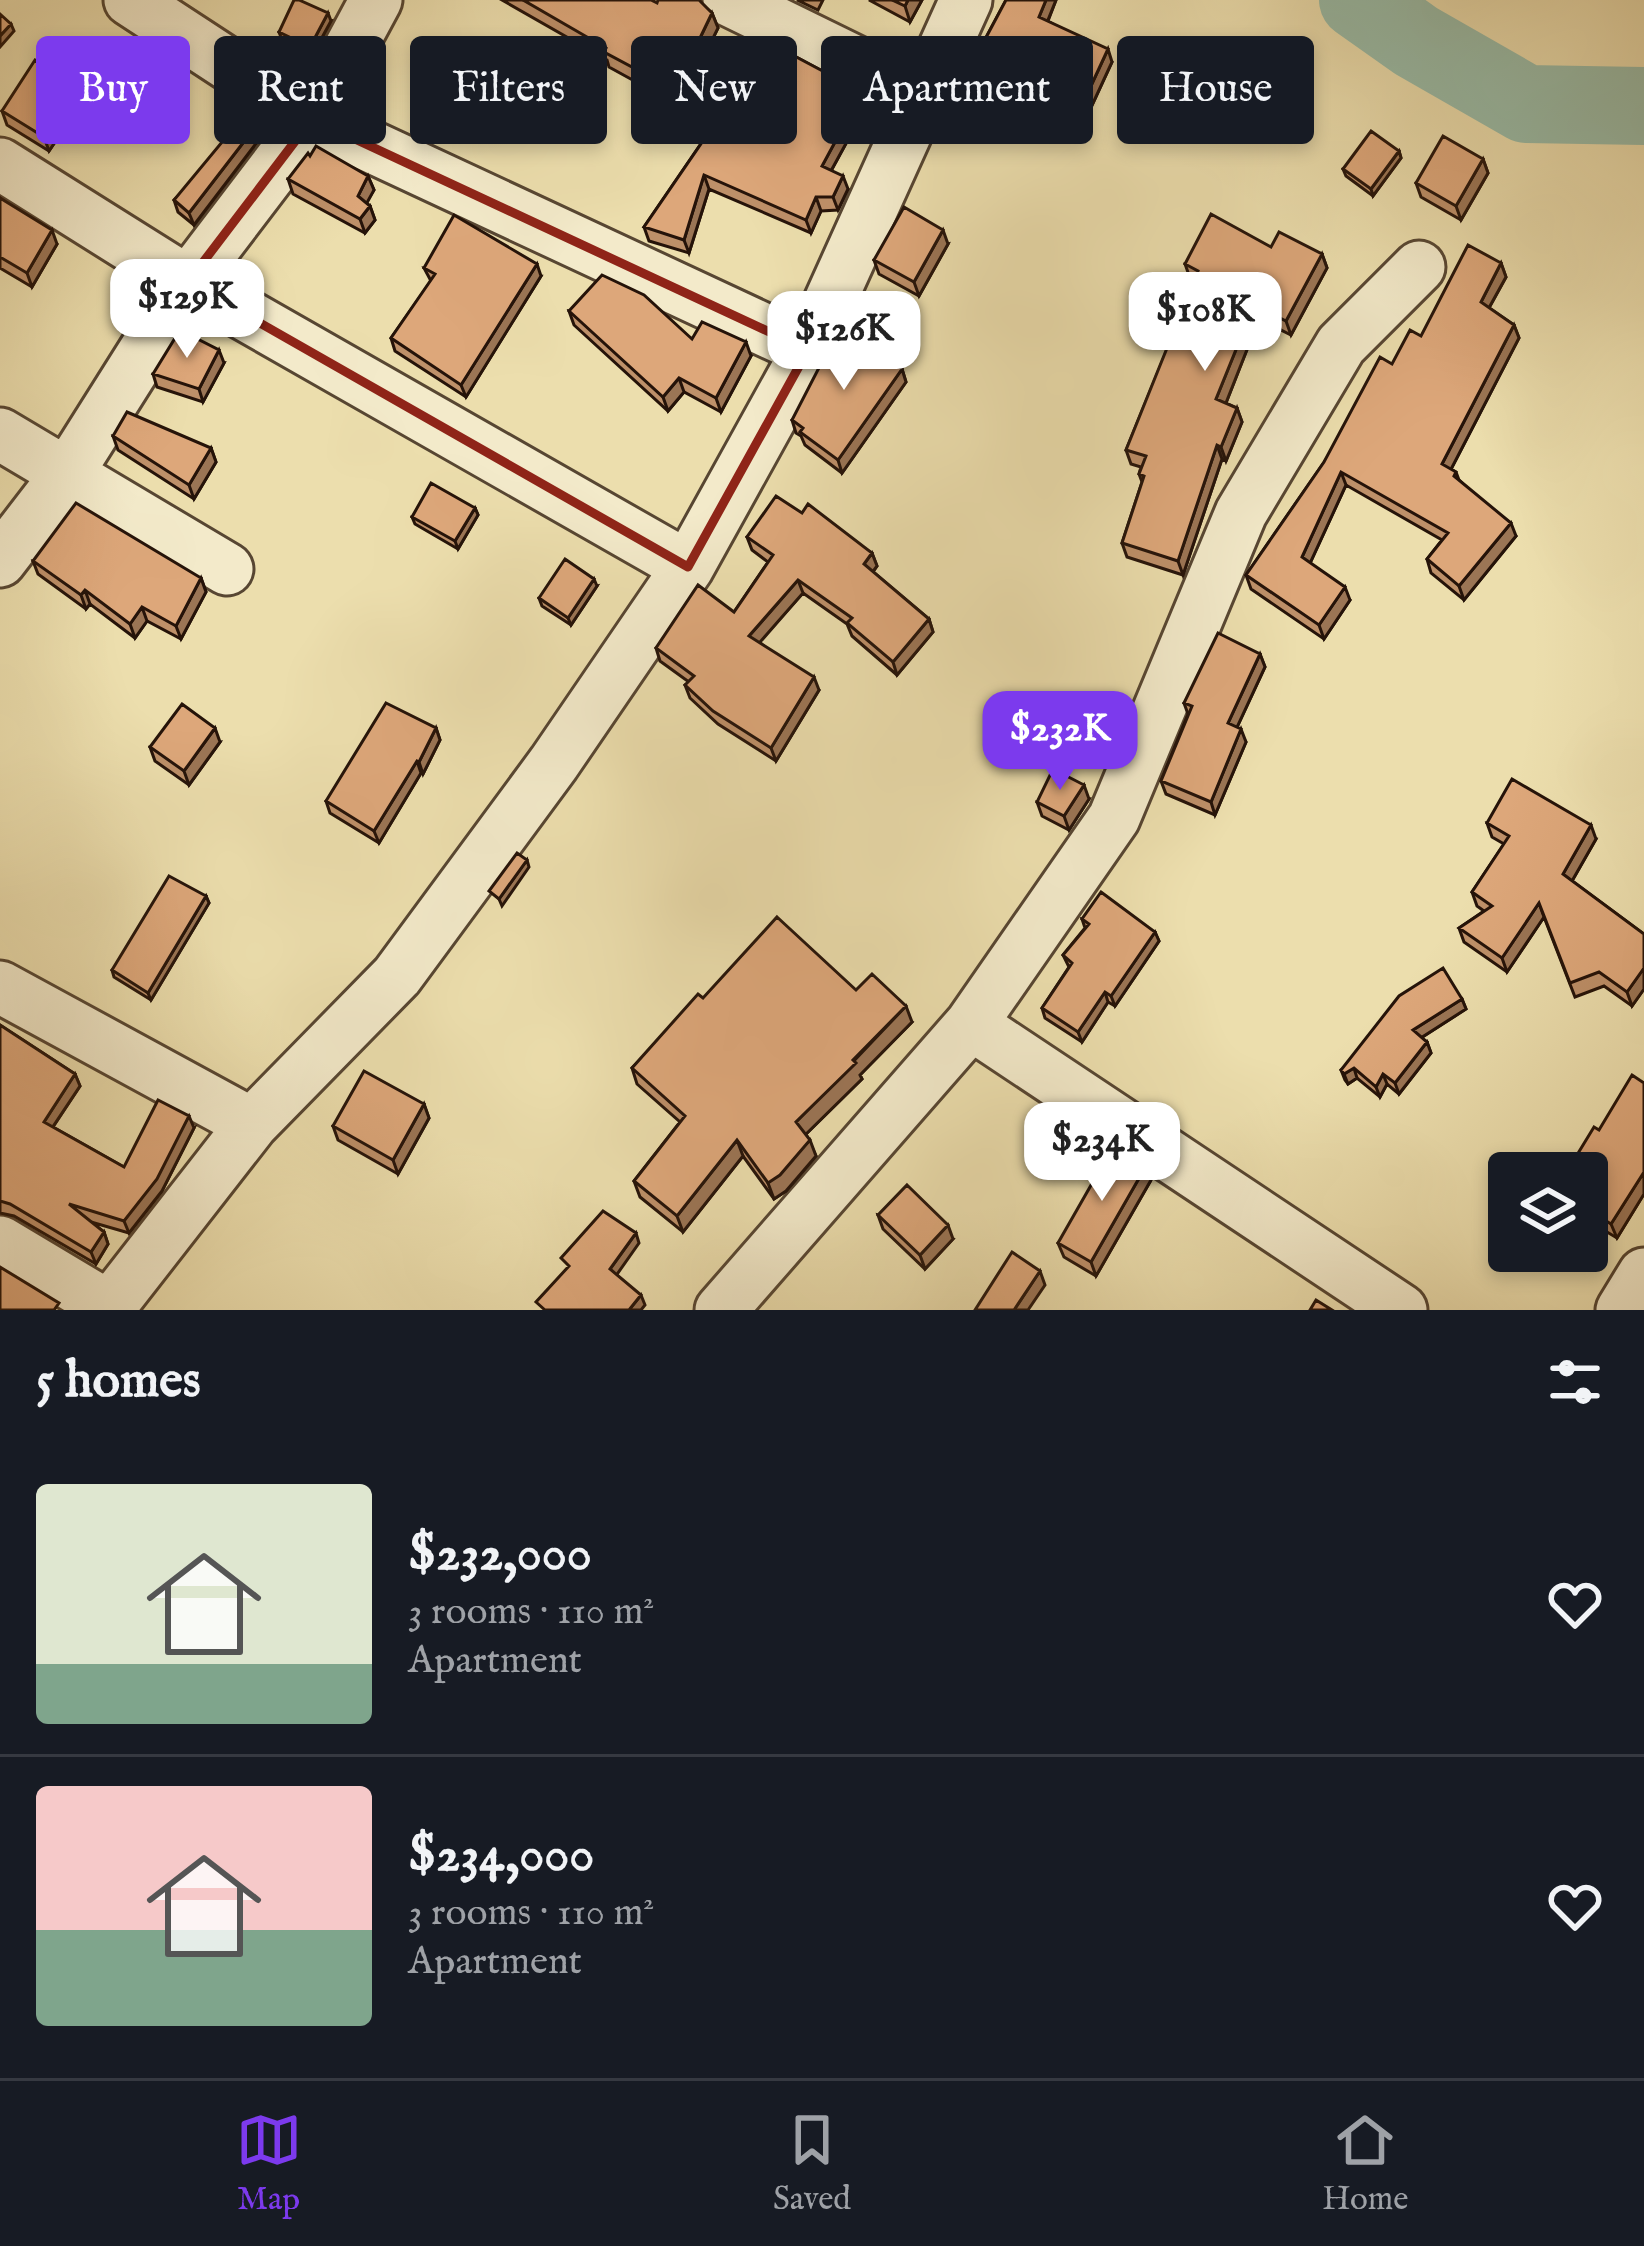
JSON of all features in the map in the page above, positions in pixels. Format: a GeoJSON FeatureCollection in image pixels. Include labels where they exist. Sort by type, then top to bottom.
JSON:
{"type":"FeatureCollection","features":[{"type":"Feature","properties":{"kind":"street"},"geometry":{"type":"LineString","coordinates":[[130,0],[214,55]]}},
{"type":"Feature","properties":{"kind":"street"},"geometry":{"type":"LineString","coordinates":[[357,36],[376,0]]}},
{"type":"Feature","properties":{"kind":"street"},"geometry":{"type":"LineString","coordinates":[[729,0],[821,45]]}},
{"type":"Feature","properties":{"kind":"street"},"geometry":{"type":"LineString","coordinates":[[950,36],[966,0]]}},
{"type":"Feature","properties":{"kind":"street"},"geometry":{"type":"LineString","coordinates":[[0,561],[67,474],[188,282],[293,144]]}},
{"type":"Feature","properties":{"kind":"street"},"geometry":{"type":"LineString","coordinates":[[366,144],[808,350]]}},
{"type":"Feature","properties":{"kind":"street"},"geometry":{"type":"LineString","coordinates":[[0,1242],[108,1309],[252,1124],[398,976],[554,763],[688,567],[808,350],[901,144]]}},
{"type":"Feature","properties":{"kind":"street"},"geometry":{"type":"LineString","coordinates":[[0,164],[188,282],[688,567]]}},
{"type":"Feature","properties":{"kind":"street"},"geometry":{"type":"LineString","coordinates":[[721,1310],[971,1024],[1114,818],[1240,512],[1341,345],[1419,267]]}},
{"type":"Feature","properties":{"kind":"street"},"geometry":{"type":"LineString","coordinates":[[0,434],[226,569]]}},
{"type":"Feature","properties":{"kind":"street"},"geometry":{"type":"LineString","coordinates":[[0,988],[252,1124]]}},
{"type":"Feature","properties":{"kind":"street"},"geometry":{"type":"LineString","coordinates":[[971,1024],[1401,1310]]}},
{"type":"Feature","properties":{"kind":"street"},"geometry":{"type":"LineString","coordinates":[[1622,1310],[1644,1274]]}},
{"type":"Feature","properties":{"kind":"highlighted area"},"geometry":{"type":"Polygon","coordinates":[[[312,119],[808,350],[688,567],[188,282],[312,119]]]}},
{"type":"Feature","properties":{"kind":"building"},"geometry":{"type":"Polygon","coordinates":[[[294,0],[328,13],[316,36],[279,32],[294,0]]]}},
{"type":"Feature","properties":{"kind":"building"},"geometry":{"type":"Polygon","coordinates":[[[523,0],[699,0],[712,13],[701,36],[631,36],[631,66],[607,54],[607,36],[585,36],[523,0]]]}},
{"type":"Feature","properties":{"kind":"building"},"geometry":{"type":"Polygon","coordinates":[[[1006,0],[1046,0],[1039,17],[1080,36],[987,36],[1006,0]]]}},
{"type":"Feature","properties":{"kind":"building"},"geometry":{"type":"Polygon","coordinates":[[[0,14],[11,24],[0,36],[0,14]]]}},
{"type":"Feature","properties":{"kind":"building"},"geometry":{"type":"Polygon","coordinates":[[[1093,42],[1108,49],[1093,82],[1093,42]]]}},
{"type":"Feature","properties":{"kind":"building"},"geometry":{"type":"Polygon","coordinates":[[[797,57],[821,70],[821,144],[834,144],[822,166],[843,176],[833,197],[816,197],[806,220],[704,175],[684,240],[644,227],[701,144],[797,144],[797,57]]]}},
{"type":"Feature","properties":{"kind":"building"},"geometry":{"type":"Polygon","coordinates":[[[35,60],[36,132],[2,111],[35,60]]]}},
{"type":"Feature","properties":{"kind":"building"},"geometry":{"type":"Polygon","coordinates":[[[1371,131],[1399,151],[1371,189],[1343,169],[1371,131]]]}},
{"type":"Feature","properties":{"kind":"building"},"geometry":{"type":"Polygon","coordinates":[[[1443,136],[1483,159],[1456,206],[1416,183],[1443,136]]]}},
{"type":"Feature","properties":{"kind":"building"},"geometry":{"type":"Polygon","coordinates":[[[220,144],[242,144],[189,213],[174,200],[220,144]]]}},
{"type":"Feature","properties":{"kind":"building"},"geometry":{"type":"Polygon","coordinates":[[[316,146],[368,176],[358,196],[370,206],[360,219],[288,179],[316,146]]]}},
{"type":"Feature","properties":{"kind":"building"},"geometry":{"type":"Polygon","coordinates":[[[0,198],[52,230],[27,273],[0,257],[0,198]]]}},
{"type":"Feature","properties":{"kind":"building"},"geometry":{"type":"Polygon","coordinates":[[[904,207],[943,230],[914,282],[874,260],[904,207]]]}},
{"type":"Feature","properties":{"kind":"building"},"geometry":{"type":"Polygon","coordinates":[[[1211,214],[1271,247],[1279,232],[1322,254],[1286,321],[1254,305],[1216,399],[1237,408],[1221,447],[1217,445],[1178,561],[1122,543],[1146,456],[1126,450],[1198,271],[1185,264],[1211,214]]]}},
{"type":"Feature","properties":{"kind":"building"},"geometry":{"type":"Polygon","coordinates":[[[454,215],[537,264],[461,385],[391,338],[435,274],[424,268],[454,215]]]}},
{"type":"Feature","properties":{"kind":"building"},"geometry":{"type":"Polygon","coordinates":[[[1468,245],[1501,263],[1481,302],[1514,325],[1442,464],[1511,523],[1459,586],[1427,559],[1448,533],[1341,472],[1302,557],[1345,587],[1319,625],[1246,575],[1324,462],[1380,357],[1392,364],[1410,330],[1421,336],[1468,245]]]}},
{"type":"Feature","properties":{"kind":"building"},"geometry":{"type":"Polygon","coordinates":[[[602,275],[644,295],[692,339],[702,322],[746,342],[716,398],[679,378],[663,397],[569,311],[602,275]]]}},
{"type":"Feature","properties":{"kind":"building"},"geometry":{"type":"Polygon","coordinates":[[[841,325],[902,369],[838,460],[800,432],[803,428],[792,420],[841,325]]]}},
{"type":"Feature","properties":{"kind":"building"},"geometry":{"type":"Polygon","coordinates":[[[180,330],[219,350],[199,389],[153,374],[180,330]]]}},
{"type":"Feature","properties":{"kind":"building"},"geometry":{"type":"Polygon","coordinates":[[[127,412],[211,448],[189,485],[113,436],[127,412]]]}},
{"type":"Feature","properties":{"kind":"building"},"geometry":{"type":"Polygon","coordinates":[[[431,483],[475,508],[455,541],[412,517],[431,483]]]}},
{"type":"Feature","properties":{"kind":"building"},"geometry":{"type":"Polygon","coordinates":[[[776,496],[802,513],[808,504],[872,553],[864,564],[929,619],[893,662],[847,623],[852,618],[798,580],[749,636],[814,677],[771,748],[713,711],[685,685],[694,676],[656,648],[698,585],[734,612],[773,555],[747,537],[776,496]]]}},
{"type":"Feature","properties":{"kind":"building"},"geometry":{"type":"Polygon","coordinates":[[[76,503],[201,578],[176,626],[142,607],[130,624],[85,590],[81,595],[33,561],[76,503]]]}},
{"type":"Feature","properties":{"kind":"building"},"geometry":{"type":"Polygon","coordinates":[[[565,559],[594,579],[568,618],[539,598],[565,559]]]}},
{"type":"Feature","properties":{"kind":"building"},"geometry":{"type":"Polygon","coordinates":[[[1218,633],[1260,654],[1228,723],[1241,729],[1211,802],[1161,781],[1192,706],[1184,703],[1218,633]]]}},
{"type":"Feature","properties":{"kind":"building"},"geometry":{"type":"Polygon","coordinates":[[[386,703],[436,728],[374,831],[326,801],[386,703]]]}},
{"type":"Feature","properties":{"kind":"building"},"geometry":{"type":"Polygon","coordinates":[[[182,704],[215,728],[184,771],[150,747],[182,704]]]}},
{"type":"Feature","properties":{"kind":"building"},"geometry":{"type":"Polygon","coordinates":[[[1053,769],[1084,785],[1064,816],[1037,802],[1053,769]]]}},
{"type":"Feature","properties":{"kind":"building"},"geometry":{"type":"Polygon","coordinates":[[[1512,779],[1591,825],[1563,874],[1644,934],[1644,968],[1627,992],[1599,972],[1570,983],[1539,903],[1502,958],[1459,928],[1492,906],[1472,892],[1509,836],[1487,823],[1512,779]]]}},
{"type":"Feature","properties":{"kind":"building"},"geometry":{"type":"Polygon","coordinates":[[[517,853],[527,860],[499,899],[489,891],[517,853]]]}},
{"type":"Feature","properties":{"kind":"building"},"geometry":{"type":"Polygon","coordinates":[[[169,876],[206,896],[148,993],[112,970],[169,876]]]}},
{"type":"Feature","properties":{"kind":"building"},"geometry":{"type":"Polygon","coordinates":[[[1101,892],[1155,932],[1111,996],[1105,992],[1078,1032],[1042,1008],[1072,963],[1063,955],[1089,924],[1082,919],[1101,892]]]}},
{"type":"Feature","properties":{"kind":"building"},"geometry":{"type":"Polygon","coordinates":[[[777,917],[856,990],[872,974],[906,1006],[796,1122],[810,1140],[780,1175],[768,1183],[737,1140],[677,1216],[634,1181],[685,1116],[632,1068],[698,994],[703,998],[777,917]]]}},
{"type":"Feature","properties":{"kind":"building"},"geometry":{"type":"Polygon","coordinates":[[[1443,968],[1462,999],[1413,1030],[1427,1042],[1395,1083],[1383,1074],[1376,1087],[1354,1068],[1344,1074],[1341,1070],[1399,996],[1443,968]]]}},
{"type":"Feature","properties":{"kind":"building"},"geometry":{"type":"Polygon","coordinates":[[[0,1025],[75,1074],[44,1122],[124,1167],[158,1100],[189,1116],[157,1179],[124,1221],[69,1204],[104,1232],[91,1252],[0,1201],[0,1025]]]}},
{"type":"Feature","properties":{"kind":"building"},"geometry":{"type":"Polygon","coordinates":[[[364,1071],[424,1104],[393,1160],[333,1126],[364,1071]]]}},
{"type":"Feature","properties":{"kind":"building"},"geometry":{"type":"Polygon","coordinates":[[[1632,1075],[1644,1083],[1644,1172],[1611,1224],[1608,1152],[1579,1152],[1594,1127],[1599,1130],[1632,1075]]]}},
{"type":"Feature","properties":{"kind":"building"},"geometry":{"type":"Polygon","coordinates":[[[1114,1145],[1146,1166],[1091,1262],[1058,1243],[1114,1145]]]}},
{"type":"Feature","properties":{"kind":"building"},"geometry":{"type":"Polygon","coordinates":[[[907,1185],[948,1225],[920,1255],[878,1215],[907,1185]]]}},
{"type":"Feature","properties":{"kind":"building"},"geometry":{"type":"Polygon","coordinates":[[[603,1211],[636,1233],[610,1269],[641,1295],[629,1310],[545,1310],[536,1302],[569,1266],[561,1258],[603,1211]]]}},
{"type":"Feature","properties":{"kind":"building"},"geometry":{"type":"Polygon","coordinates":[[[1012,1252],[1040,1271],[1014,1310],[975,1310],[1012,1252]]]}},
{"type":"Feature","properties":{"kind":"building"},"geometry":{"type":"Polygon","coordinates":[[[0,1267],[59,1303],[54,1310],[0,1310],[0,1267]]]}},
{"type":"Feature","properties":{"kind":"building"},"geometry":{"type":"Polygon","coordinates":[[[1316,1300],[1332,1310],[1310,1310],[1316,1300]]]}},
{"type":"Feature","properties":{"kind":"waterway"},"geometry":{"type":"LineString","coordinates":[[1358,0],[1416,41],[1526,104],[1644,106]]}}]}
